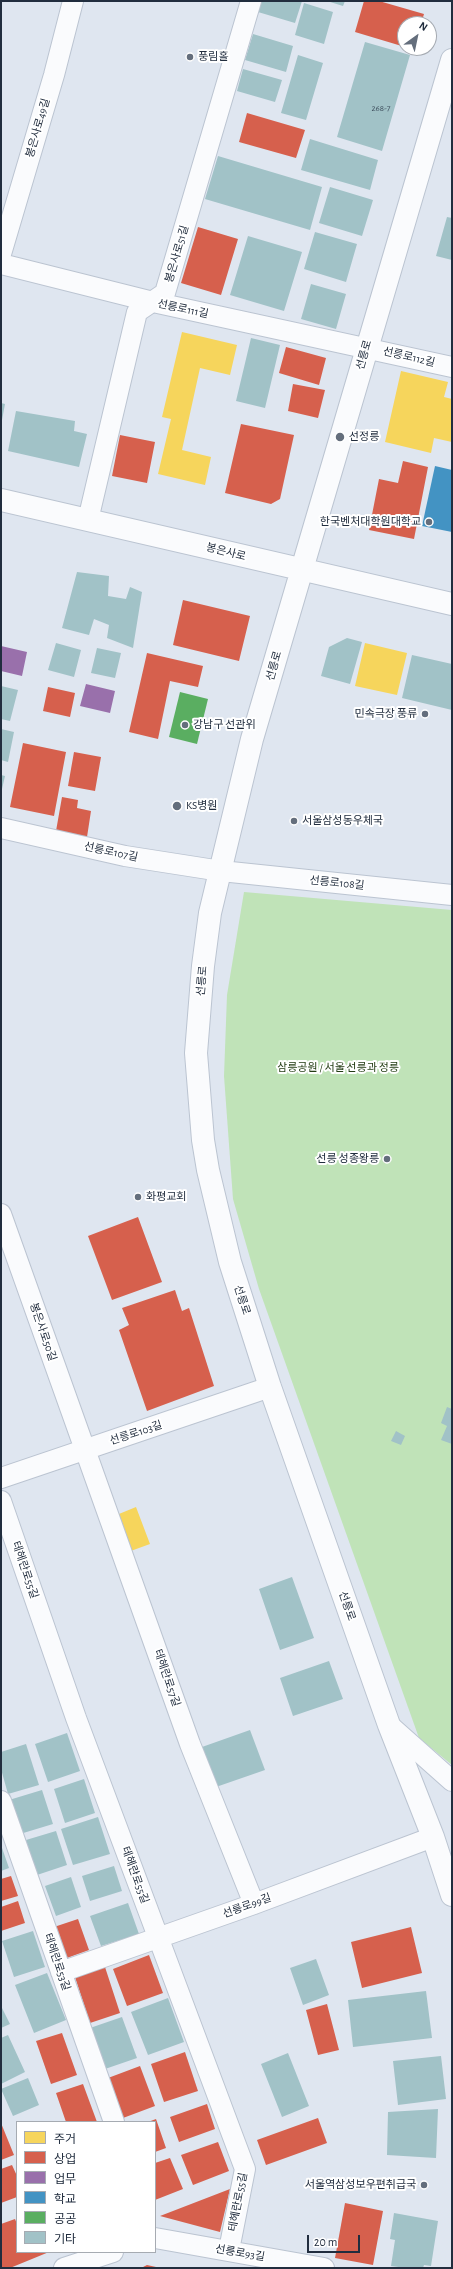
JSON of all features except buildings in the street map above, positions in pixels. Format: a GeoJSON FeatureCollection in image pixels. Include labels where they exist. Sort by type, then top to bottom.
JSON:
{"type":"FeatureCollection","features":[{"type":"Feature","properties":{"kind":"main road","name":"선릉로"},"geometry":{"type":"LineString","coordinates":[[452,60],[252,739],[208,928],[196,1053],[203,1140],[217,1213],[270,1387],[389,1725],[433,1837],[452,1895]]}},
{"type":"Feature","properties":{"kind":"main road","name":"봉은사로"},"geometry":{"type":"LineString","coordinates":[[1,500],[301,571],[452,604]]}},
{"type":"Feature","properties":{"kind":"street","name":"봉은사로49길"},"geometry":{"type":"LineString","coordinates":[[1,254],[54,74],[73,1]]}},
{"type":"Feature","properties":{"kind":"street","name":"봉은사로51길"},"geometry":{"type":"LineString","coordinates":[[88,520],[137,312],[165,293],[251,1]]}},
{"type":"Feature","properties":{"kind":"street","name":"선릉로111길"},"geometry":{"type":"LineString","coordinates":[[1,264],[153,302],[366,348]]}},
{"type":"Feature","properties":{"kind":"street","name":"선릉로112길"},"geometry":{"type":"LineString","coordinates":[[366,348],[452,367]]}},
{"type":"Feature","properties":{"kind":"street","name":"선릉로107길"},"geometry":{"type":"LineString","coordinates":[[1,828],[125,856],[221,871]]}},
{"type":"Feature","properties":{"kind":"street","name":"선릉로108길"},"geometry":{"type":"LineString","coordinates":[[221,871],[452,894]]}},
{"type":"Feature","properties":{"kind":"street","name":"봉은사로50길"},"geometry":{"type":"LineString","coordinates":[[1,1214],[84,1450]]}},
{"type":"Feature","properties":{"kind":"street","name":"선릉로103길"},"geometry":{"type":"LineString","coordinates":[[1,1478],[270,1387]]}},
{"type":"Feature","properties":{"kind":"street","name":"테헤란로57길"},"geometry":{"type":"LineString","coordinates":[[84,1450],[190,1744],[254,1904]]}},
{"type":"Feature","properties":{"kind":"street","name":"테헤란로55길"},"geometry":{"type":"LineString","coordinates":[[1,1501],[76,1718],[245,2169],[229,2250]]}},
{"type":"Feature","properties":{"kind":"street"},"geometry":{"type":"LineString","coordinates":[[389,1725],[452,1781]]}},
{"type":"Feature","properties":{"kind":"street","name":"테헤란로53길"},"geometry":{"type":"LineString","coordinates":[[1,1801],[114,2121]]}},
{"type":"Feature","properties":{"kind":"street","name":"선릉로99길"},"geometry":{"type":"LineString","coordinates":[[61,1972],[254,1904],[433,1837]]}},
{"type":"Feature","properties":{"kind":"street","name":"선릉로93길"},"geometry":{"type":"LineString","coordinates":[[156,2238],[324,2268]]}},
{"type":"Feature","properties":{"kind":"street"},"geometry":{"type":"LineString","coordinates":[[64,2268],[110,2253]]}},
{"type":"Feature","properties":{"kind":"green space","name":"삼릉공원 / 서울 선릉과 정릉"},"geometry":{"type":"Polygon","coordinates":[[[244,892],[452,910],[452,1765],[419,1738],[259,1289],[233,1199],[224,1076],[227,995],[244,892]]]}},
{"type":"Feature","properties":{"kind":"place","name":"풍림홀"},"geometry":{"type":"Point","coordinates":[190,57]}},
{"type":"Feature","properties":{"kind":"place","name":"선정릉"},"geometry":{"type":"Point","coordinates":[340,437]}},
{"type":"Feature","properties":{"kind":"place","name":"한국벤처대학원대학교"},"geometry":{"type":"Point","coordinates":[429,522]}},
{"type":"Feature","properties":{"kind":"place","name":"민속극장 풍류"},"geometry":{"type":"Point","coordinates":[425,714]}},
{"type":"Feature","properties":{"kind":"place","name":"강남구 선관위"},"geometry":{"type":"Point","coordinates":[185,725]}},
{"type":"Feature","properties":{"kind":"place","name":"KS병원"},"geometry":{"type":"Point","coordinates":[177,806]}},
{"type":"Feature","properties":{"kind":"place","name":"서울삼성동우체국"},"geometry":{"type":"Point","coordinates":[294,821]}},
{"type":"Feature","properties":{"kind":"place","name":"선릉 성종왕릉"},"geometry":{"type":"Point","coordinates":[387,1159]}},
{"type":"Feature","properties":{"kind":"place","name":"화평교회"},"geometry":{"type":"Point","coordinates":[138,1197]}},
{"type":"Feature","properties":{"kind":"place","name":"서울역삼성보우편취급국"},"geometry":{"type":"Point","coordinates":[424,2185]}}]}
